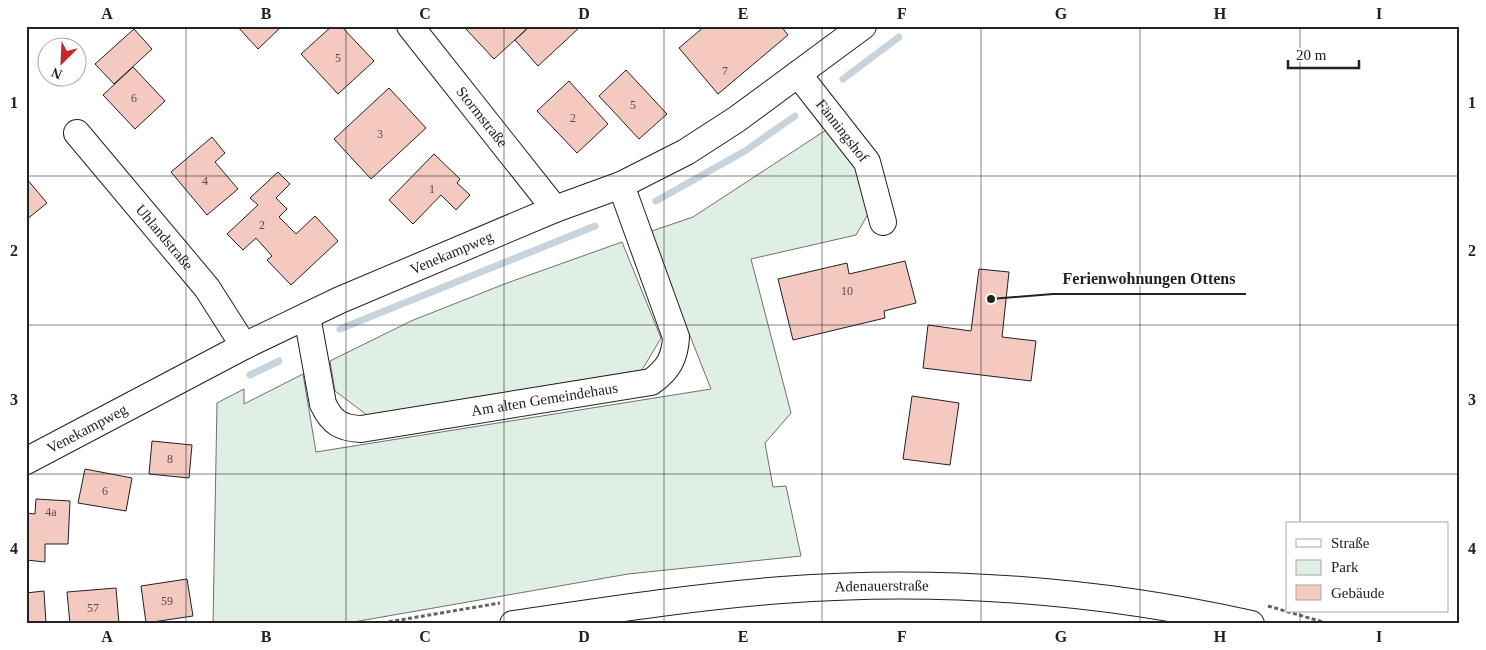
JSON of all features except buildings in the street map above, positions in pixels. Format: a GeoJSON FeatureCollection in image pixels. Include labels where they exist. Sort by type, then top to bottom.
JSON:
{"type":"FeatureCollection","features":[{"type":"Feature","properties":{"kind":"street","name":"Stormstraße"},"geometry":{"type":"LineString","coordinates":[[410,26],[554,209]]}},
{"type":"Feature","properties":{"kind":"street","name":"Venekampweg"},"geometry":{"type":"LineString","coordinates":[[26,461],[244,346],[340,300],[554,209],[621,185],[686,152],[738,120],[798,74],[850,30]]}},
{"type":"Feature","properties":{"kind":"street","name":"Fänningshof"},"geometry":{"type":"LineString","coordinates":[[798,74],[867,162],[883,222]]}},
{"type":"Feature","properties":{"kind":"street","name":"Uhlandstraße"},"geometry":{"type":"LineString","coordinates":[[77,134],[207,288],[244,346]]}},
{"type":"Feature","properties":{"kind":"street","name":"Am alten Gemeindehaus"},"geometry":{"type":"LineString","coordinates":[[307,316],[323,404],[329,416],[338,424],[349,428],[362,428],[651,382],[662,374],[670,363],[675,351],[676,337],[621,185]]}},
{"type":"Feature","properties":{"kind":"street","name":"Adenauerstraße"},"geometry":{"type":"LineString","coordinates":[[513,624],[696,598],[784,590],[901,585],[992,587],[1049,593],[1168,608],[1250,624]]}},
{"type":"Feature","properties":{"kind":"green space"},"geometry":{"type":"Polygon","coordinates":[[[826,130],[857,167],[868,214],[856,235],[751,259],[791,413],[765,443],[773,487],[786,486],[801,556],[628,574],[342,624],[213,624],[217,403],[244,389],[244,404],[303,374],[316,452],[711,389],[649,232],[693,217],[826,130]]]}},
{"type":"Feature","properties":{"kind":"green space"},"geometry":{"type":"Polygon","coordinates":[[[622,242],[661,338],[642,370],[367,415],[335,391],[330,361],[411,321],[507,283],[622,242]]]}},
{"type":"Feature","properties":{"kind":"waterway"},"geometry":{"type":"LineString","coordinates":[[843,79],[899,37]]}},
{"type":"Feature","properties":{"kind":"waterway"},"geometry":{"type":"LineString","coordinates":[[656,201],[745,151],[795,116]]}},
{"type":"Feature","properties":{"kind":"waterway"},"geometry":{"type":"LineString","coordinates":[[340,329],[595,226]]}},
{"type":"Feature","properties":{"kind":"waterway"},"geometry":{"type":"LineString","coordinates":[[250,375],[279,361]]}},
{"type":"Feature","properties":{"kind":"place","name":"Ferienwohnungen Ottens"},"geometry":{"type":"Point","coordinates":[991,299]}}]}
